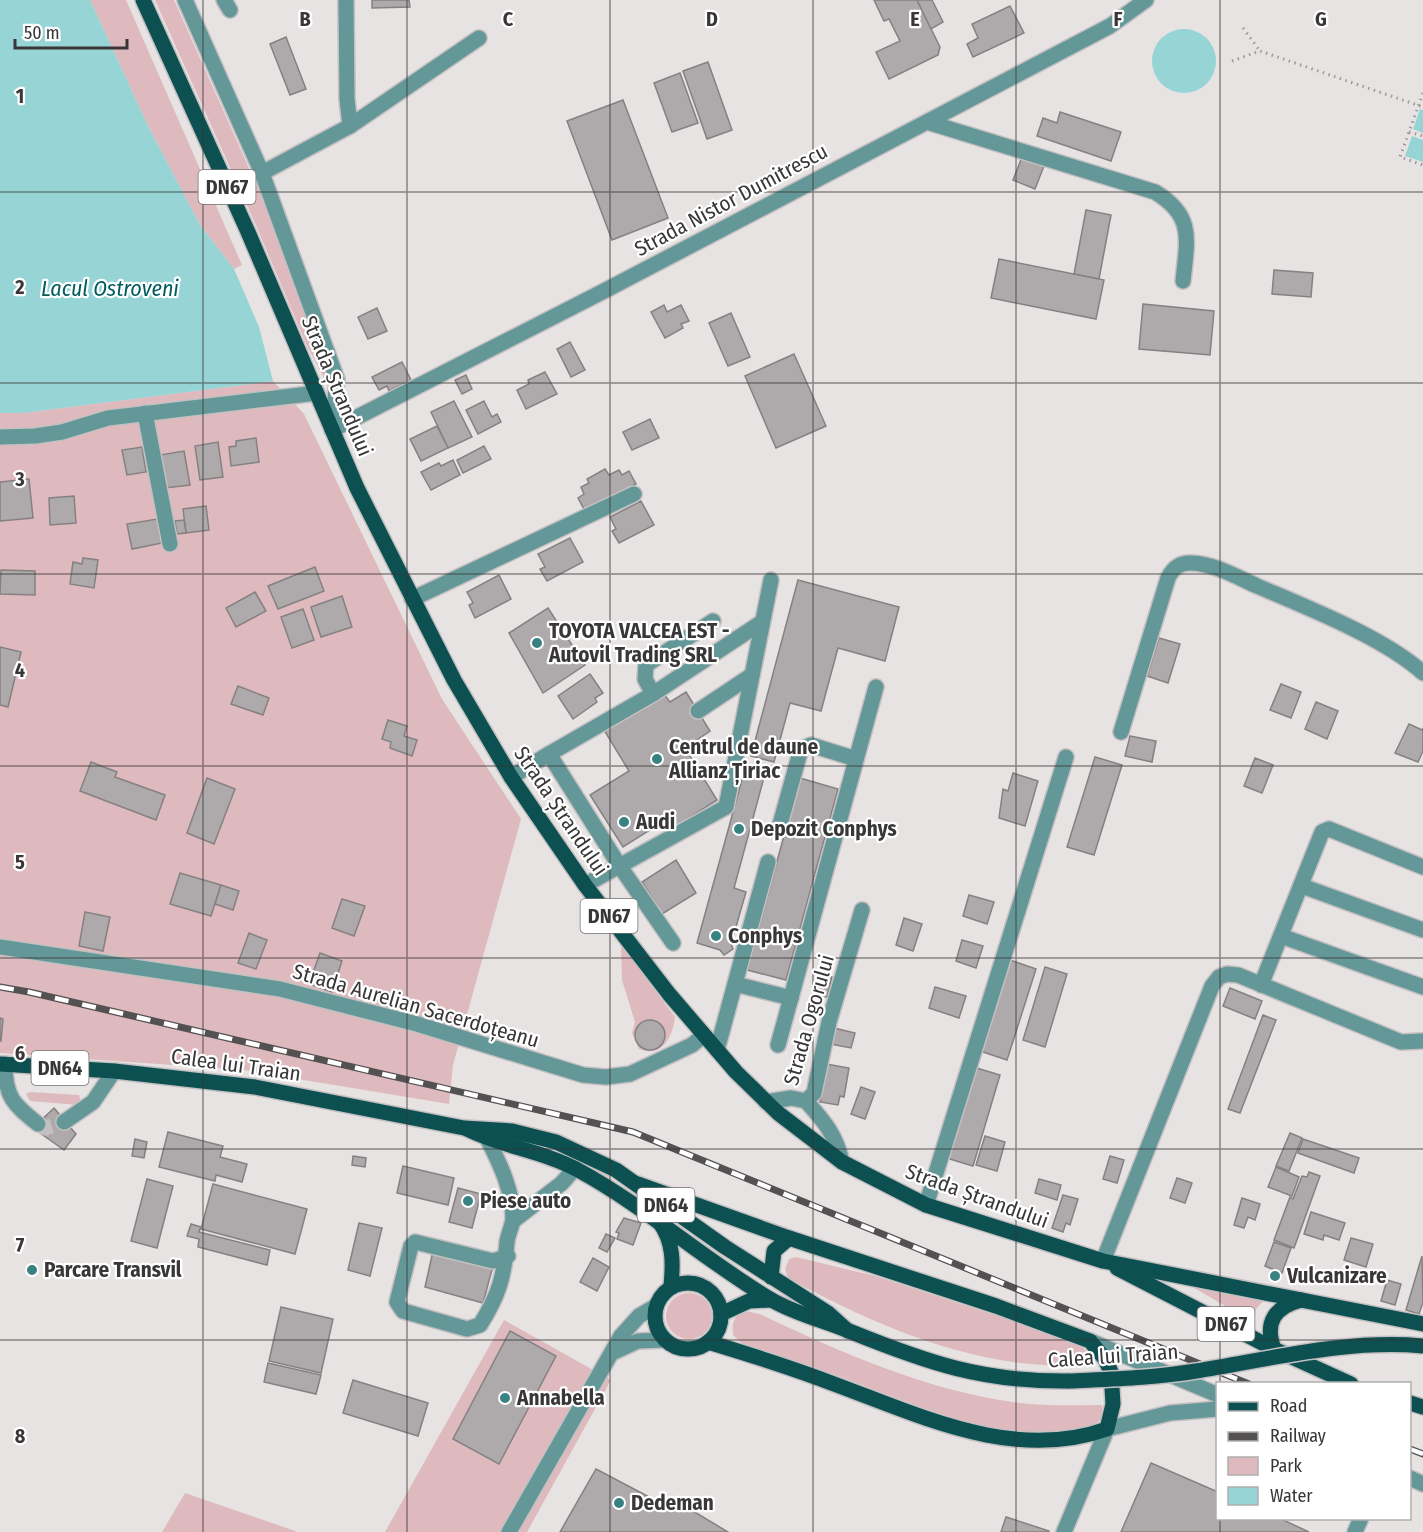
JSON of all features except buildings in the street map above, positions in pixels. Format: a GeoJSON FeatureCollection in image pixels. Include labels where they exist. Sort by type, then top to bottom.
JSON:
{"type":"FeatureCollection","features":[{"type":"Feature","properties":{"kind":"main road","name":"Strada Ștrandului"},"geometry":{"type":"LineString","coordinates":[[143,0],[357,488],[454,680],[511,777],[585,885],[704,1035],[766,1102],[843,1162],[926,1204],[1103,1261],[1423,1324]]}},
{"type":"Feature","properties":{"kind":"main road","name":"Calea lui Traian"},"geometry":{"type":"LineString","coordinates":[[3,1064],[114,1071],[255,1087],[464,1128],[512,1131],[556,1142],[588,1155],[638,1184],[771,1277],[828,1313],[848,1330]]}},
{"type":"Feature","properties":{"kind":"main road","name":"Calea lui Traian"},"geometry":{"type":"LineString","coordinates":[[464,1128],[488,1140],[541,1154],[575,1168],[657,1219],[770,1300],[819,1322],[848,1330],[886,1348],[966,1372],[1003,1379],[1069,1381],[1194,1372],[1355,1347],[1423,1346]]}},
{"type":"Feature","properties":{"kind":"main road"},"geometry":{"type":"LineString","coordinates":[[638,1184],[789,1238],[996,1306],[1090,1341],[1105,1359],[1111,1372],[1113,1404],[1107,1429],[1086,1436],[1058,1441],[1033,1442],[980,1434],[708,1342]]}},
{"type":"Feature","properties":{"kind":"main road"},"geometry":{"type":"LineString","coordinates":[[657,1219],[666,1231],[672,1253],[671,1286]]}},
{"type":"Feature","properties":{"kind":"main road"},"geometry":{"type":"LineString","coordinates":[[771,1277],[774,1251],[789,1238]]}},
{"type":"Feature","properties":{"kind":"main road","name":"DN67"},"geometry":{"type":"LineString","coordinates":[[1103,1261],[1274,1349],[1349,1382]]}},
{"type":"Feature","properties":{"kind":"main road"},"geometry":{"type":"LineString","coordinates":[[693,1282],[713,1293],[721,1314],[718,1329],[708,1342],[700,1347],[682,1348],[665,1340],[656,1324],[656,1306],[659,1298],[671,1286],[693,1282]]}},
{"type":"Feature","properties":{"kind":"main road"},"geometry":{"type":"LineString","coordinates":[[721,1314],[749,1301],[770,1300]]}},
{"type":"Feature","properties":{"kind":"main road","name":"DN67"},"geometry":{"type":"LineString","coordinates":[[1274,1349],[1269,1336],[1272,1317],[1287,1304],[1301,1300]]}},
{"type":"Feature","properties":{"kind":"street"},"geometry":{"type":"LineString","coordinates":[[185,0],[262,174],[337,379],[332,430]]}},
{"type":"Feature","properties":{"kind":"street"},"geometry":{"type":"LineString","coordinates":[[346,0],[347,99],[350,126]]}},
{"type":"Feature","properties":{"kind":"street","name":"Strada Nistor Dumitrescu"},"geometry":{"type":"LineString","coordinates":[[332,430],[1110,26],[1146,0]]}},
{"type":"Feature","properties":{"kind":"street"},"geometry":{"type":"LineString","coordinates":[[262,174],[350,126],[479,38]]}},
{"type":"Feature","properties":{"kind":"street"},"geometry":{"type":"LineString","coordinates":[[927,122],[1155,192],[1174,203],[1183,218],[1187,242],[1183,281]]}},
{"type":"Feature","properties":{"kind":"street"},"geometry":{"type":"LineString","coordinates":[[0,437],[35,436],[62,432],[108,418],[145,412],[317,393]]}},
{"type":"Feature","properties":{"kind":"street"},"geometry":{"type":"LineString","coordinates":[[145,412],[170,544]]}},
{"type":"Feature","properties":{"kind":"street"},"geometry":{"type":"LineString","coordinates":[[412,599],[634,494]]}},
{"type":"Feature","properties":{"kind":"street"},"geometry":{"type":"LineString","coordinates":[[1121,732],[1168,578],[1172,569],[1180,564],[1192,563],[1212,567],[1307,607],[1389,650],[1423,673]]}},
{"type":"Feature","properties":{"kind":"street"},"geometry":{"type":"LineString","coordinates":[[585,885],[726,807],[771,580]]}},
{"type":"Feature","properties":{"kind":"street"},"geometry":{"type":"LineString","coordinates":[[653,694],[645,679],[646,665],[713,621]]}},
{"type":"Feature","properties":{"kind":"street"},"geometry":{"type":"LineString","coordinates":[[511,777],[653,694],[762,622]]}},
{"type":"Feature","properties":{"kind":"street"},"geometry":{"type":"LineString","coordinates":[[698,711],[752,675]]}},
{"type":"Feature","properties":{"kind":"street"},"geometry":{"type":"LineString","coordinates":[[778,1045],[876,687]]}},
{"type":"Feature","properties":{"kind":"street"},"geometry":{"type":"LineString","coordinates":[[779,828],[801,749],[811,745],[856,759]]}},
{"type":"Feature","properties":{"kind":"street"},"geometry":{"type":"LineString","coordinates":[[549,754],[619,865],[673,943]]}},
{"type":"Feature","properties":{"kind":"street"},"geometry":{"type":"LineString","coordinates":[[926,1204],[1066,757]]}},
{"type":"Feature","properties":{"kind":"street"},"geometry":{"type":"LineString","coordinates":[[1261,985],[1302,886],[1319,837],[1329,829],[1423,867]]}},
{"type":"Feature","properties":{"kind":"street"},"geometry":{"type":"LineString","coordinates":[[717,1050],[768,862]]}},
{"type":"Feature","properties":{"kind":"street"},"geometry":{"type":"LineString","coordinates":[[1302,886],[1423,930]]}},
{"type":"Feature","properties":{"kind":"street","name":"Strada Ogorului"},"geometry":{"type":"LineString","coordinates":[[766,1102],[791,1098],[806,1101],[814,1093],[829,1022],[862,910]]}},
{"type":"Feature","properties":{"kind":"street"},"geometry":{"type":"LineString","coordinates":[[1281,936],[1423,987]]}},
{"type":"Feature","properties":{"kind":"street","name":"Strada Aurelian Sacerdoțeanu"},"geometry":{"type":"LineString","coordinates":[[0,947],[280,989],[396,1018],[583,1075],[606,1077],[630,1074],[692,1045],[704,1035]]}},
{"type":"Feature","properties":{"kind":"street"},"geometry":{"type":"LineString","coordinates":[[1103,1261],[1212,986],[1219,977],[1227,974],[1261,985],[1401,1042],[1423,1041]]}},
{"type":"Feature","properties":{"kind":"street"},"geometry":{"type":"LineString","coordinates":[[735,984],[792,998]]}},
{"type":"Feature","properties":{"kind":"street"},"geometry":{"type":"LineString","coordinates":[[3,1064],[5,1087],[15,1106],[38,1124]]}},
{"type":"Feature","properties":{"kind":"street"},"geometry":{"type":"LineString","coordinates":[[64,1122],[93,1102],[114,1071]]}},
{"type":"Feature","properties":{"kind":"street"},"geometry":{"type":"LineString","coordinates":[[806,1101],[826,1121],[838,1142],[843,1162]]}},
{"type":"Feature","properties":{"kind":"street"},"geometry":{"type":"LineString","coordinates":[[488,1140],[511,1194],[513,1221],[507,1241],[508,1256],[494,1303],[480,1325],[467,1329],[403,1311],[399,1307],[397,1302],[414,1242],[493,1261],[508,1256]]}},
{"type":"Feature","properties":{"kind":"street"},"geometry":{"type":"LineString","coordinates":[[513,1221],[562,1183],[575,1168]]}},
{"type":"Feature","properties":{"kind":"street"},"geometry":{"type":"LineString","coordinates":[[509,1532],[609,1355],[630,1324],[656,1306]]}},
{"type":"Feature","properties":{"kind":"street"},"geometry":{"type":"LineString","coordinates":[[609,1355],[638,1341],[665,1340]]}},
{"type":"Feature","properties":{"kind":"street"},"geometry":{"type":"LineString","coordinates":[[1090,1341],[1216,1394]]}},
{"type":"Feature","properties":{"kind":"street"},"geometry":{"type":"LineString","coordinates":[[1064,1532],[1107,1429],[1170,1413],[1216,1409]]}},
{"type":"Feature","properties":{"kind":"path"},"geometry":{"type":"LineString","coordinates":[[1243,28],[1260,51],[1421,106]]}},
{"type":"Feature","properties":{"kind":"path"},"geometry":{"type":"LineString","coordinates":[[1232,61],[1260,51]]}},
{"type":"Feature","properties":{"kind":"path"},"geometry":{"type":"LineString","coordinates":[[1423,93],[1421,106],[1400,157],[1423,165]]}},
{"type":"Feature","properties":{"kind":"path"},"geometry":{"type":"LineString","coordinates":[[1409,132],[1423,136]]}},
{"type":"Feature","properties":{"kind":"green space"},"geometry":{"type":"Polygon","coordinates":[[[90,0],[126,0],[242,265],[234,269],[200,225],[149,128],[90,0]]]}},
{"type":"Feature","properties":{"kind":"green space"},"geometry":{"type":"Polygon","coordinates":[[[155,0],[174,0],[268,211],[329,377],[327,384],[307,346],[155,0]]]}},
{"type":"Feature","properties":{"kind":"green space"},"geometry":{"type":"Polygon","coordinates":[[[273,381],[304,414],[442,699],[521,819],[453,1065],[449,1104],[244,1070],[0,1053],[0,413],[23,413],[273,381]]]}},
{"type":"Feature","properties":{"kind":"green space"},"geometry":{"type":"Polygon","coordinates":[[[621,945],[675,1017],[669,1038],[665,1044],[654,1051],[639,1049],[632,1033],[635,1022],[622,980],[621,945]]]}},
{"type":"Feature","properties":{"kind":"green space"},"geometry":{"type":"Polygon","coordinates":[[[30,1092],[79,1095],[81,1102],[79,1105],[30,1101],[26,1094],[30,1092]]]}},
{"type":"Feature","properties":{"kind":"green space"},"geometry":{"type":"Polygon","coordinates":[[[796,1257],[875,1276],[1050,1333],[1082,1347],[1095,1361],[1051,1365],[1012,1362],[978,1356],[912,1336],[848,1309],[788,1278],[785,1269],[789,1259],[796,1257]]]}},
{"type":"Feature","properties":{"kind":"green space"},"geometry":{"type":"Polygon","coordinates":[[[1191,1286],[1264,1300],[1256,1309],[1254,1323],[1191,1286]]]}},
{"type":"Feature","properties":{"kind":"green space"},"geometry":{"type":"Polygon","coordinates":[[[689,1293],[705,1300],[712,1316],[705,1332],[689,1339],[673,1332],[666,1316],[673,1300],[689,1293]]]}},
{"type":"Feature","properties":{"kind":"green space"},"geometry":{"type":"Polygon","coordinates":[[[745,1311],[760,1314],[824,1344],[925,1382],[994,1399],[1029,1404],[1102,1405],[1103,1416],[1090,1426],[1050,1433],[1019,1432],[956,1419],[825,1371],[744,1346],[733,1335],[733,1327],[734,1320],[745,1311]]]}},
{"type":"Feature","properties":{"kind":"green space"},"geometry":{"type":"Polygon","coordinates":[[[504,1320],[611,1380],[527,1532],[385,1532],[504,1320]]]}},
{"type":"Feature","properties":{"kind":"green space"},"geometry":{"type":"Polygon","coordinates":[[[185,1493],[298,1532],[162,1532],[185,1493]]]}},
{"type":"Feature","properties":{"kind":"water","name":"Lacul Ostroveni"},"geometry":{"type":"Polygon","coordinates":[[[0,0],[90,0],[149,128],[200,225],[234,269],[259,327],[273,381],[23,413],[0,413],[0,0]]]}},
{"type":"Feature","properties":{"kind":"water"},"geometry":{"type":"Polygon","coordinates":[[[1184,29],[1207,38],[1216,61],[1207,84],[1184,93],[1161,84],[1152,61],[1161,38],[1184,29]]]}},
{"type":"Feature","properties":{"kind":"water"},"geometry":{"type":"Polygon","coordinates":[[[1420,109],[1423,110],[1423,133],[1413,129],[1420,109]]]}},
{"type":"Feature","properties":{"kind":"water"},"geometry":{"type":"Polygon","coordinates":[[[1412,136],[1423,140],[1423,162],[1405,156],[1412,136]]]}},
{"type":"Feature","properties":{"kind":"tunnel"},"geometry":{"type":"LineString","coordinates":[[38,1124],[45,1128],[64,1122]]}},
{"type":"Feature","properties":{"kind":"railway"},"geometry":{"type":"LineString","coordinates":[[0,987],[633,1132],[1244,1382]]}},
{"type":"Feature","properties":{"kind":"railway"},"geometry":{"type":"LineString","coordinates":[[1411,1449],[1423,1454]]}},
{"type":"Feature","properties":{"kind":"place","name":"TOYOTA VALCEA EST - Autovil Trading SRL"},"geometry":{"type":"Point","coordinates":[537,643]}},
{"type":"Feature","properties":{"kind":"place","name":"Centrul de daune Allianz Țiriac"},"geometry":{"type":"Point","coordinates":[657,759]}},
{"type":"Feature","properties":{"kind":"place","name":"Audi"},"geometry":{"type":"Point","coordinates":[624,822]}},
{"type":"Feature","properties":{"kind":"place","name":"Depozit Conphys"},"geometry":{"type":"Point","coordinates":[739,829]}},
{"type":"Feature","properties":{"kind":"place","name":"Conphys"},"geometry":{"type":"Point","coordinates":[716,936]}},
{"type":"Feature","properties":{"kind":"place","name":"Piese auto"},"geometry":{"type":"Point","coordinates":[468,1201]}},
{"type":"Feature","properties":{"kind":"place","name":"Parcare Transvil"},"geometry":{"type":"Point","coordinates":[32,1270]}},
{"type":"Feature","properties":{"kind":"place","name":"Vulcanizare"},"geometry":{"type":"Point","coordinates":[1275,1276]}},
{"type":"Feature","properties":{"kind":"place","name":"Annabella"},"geometry":{"type":"Point","coordinates":[505,1398]}},
{"type":"Feature","properties":{"kind":"place","name":"Dedeman"},"geometry":{"type":"Point","coordinates":[619,1503]}}]}
